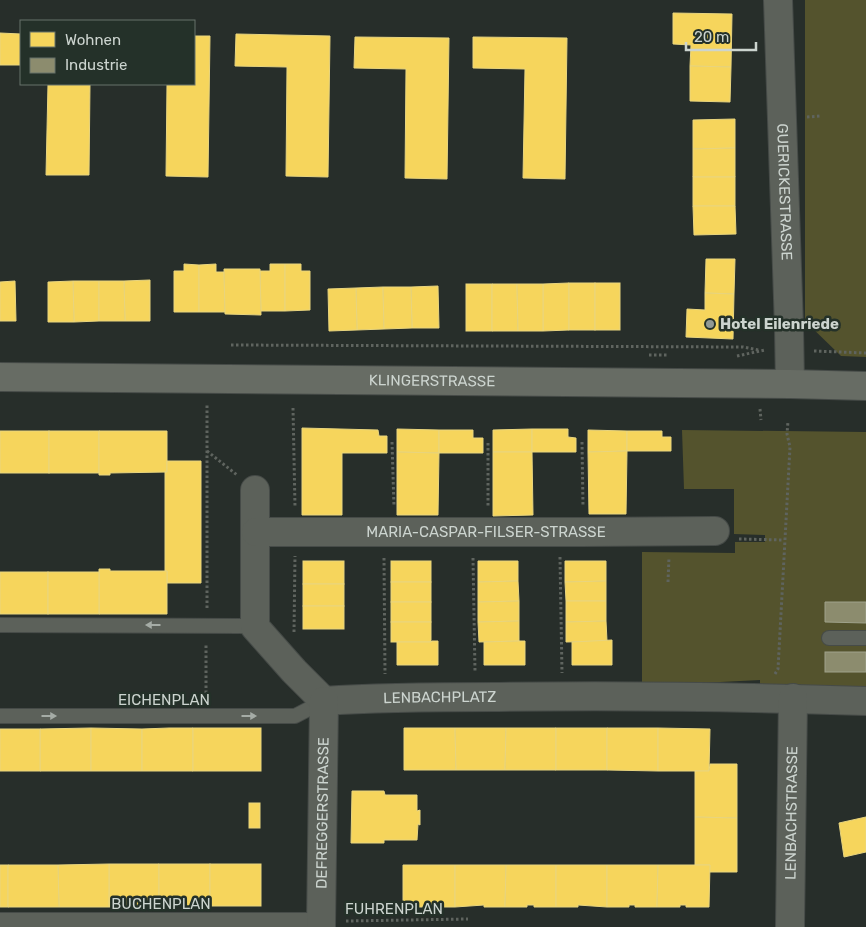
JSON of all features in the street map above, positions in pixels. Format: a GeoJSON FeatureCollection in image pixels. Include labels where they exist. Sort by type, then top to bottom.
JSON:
{"type":"FeatureCollection","features":[{"type":"Feature","properties":{"kind":"street","name":"GUERICKESTRASSE"},"geometry":{"type":"LineString","coordinates":[[778,0],[790,328],[790,384]]}},
{"type":"Feature","properties":{"kind":"street","name":"KLINGERSTRASSE"},"geometry":{"type":"LineString","coordinates":[[0,377],[866,386]]}},
{"type":"Feature","properties":{"kind":"street"},"geometry":{"type":"LineString","coordinates":[[247,484],[256,532],[255,627],[324,701]]}},
{"type":"Feature","properties":{"kind":"street","name":"MARIA-CASPAR-FILSER-STRASSE"},"geometry":{"type":"LineString","coordinates":[[256,532],[715,531]]}},
{"type":"Feature","properties":{"kind":"street","name":"LENBACHPLATZ"},"geometry":{"type":"LineString","coordinates":[[324,701],[386,697],[562,696],[793,698],[866,701]]}},
{"type":"Feature","properties":{"kind":"street","name":"LENBACHSTRASSE"},"geometry":{"type":"LineString","coordinates":[[790,927],[793,698]]}},
{"type":"Feature","properties":{"kind":"street","name":"DEFREGGERSTRASSE"},"geometry":{"type":"LineString","coordinates":[[321,924],[324,701]]}},
{"type":"Feature","properties":{"kind":"lane"},"geometry":{"type":"LineString","coordinates":[[0,625],[255,627]]}},
{"type":"Feature","properties":{"kind":"lane"},"geometry":{"type":"LineString","coordinates":[[829,638],[866,638]]}},
{"type":"Feature","properties":{"kind":"lane","name":"EICHENPLAN"},"geometry":{"type":"LineString","coordinates":[[0,716],[295,716],[324,701]]}},
{"type":"Feature","properties":{"kind":"lane","name":"BUCHENPLAN"},"geometry":{"type":"LineString","coordinates":[[0,920],[321,924]]}},
{"type":"Feature","properties":{"kind":"path"},"geometry":{"type":"LineString","coordinates":[[231,345],[743,346],[759,351]]}},
{"type":"Feature","properties":{"kind":"path"},"geometry":{"type":"LineString","coordinates":[[812,351],[866,353]]}},
{"type":"Feature","properties":{"kind":"path"},"geometry":{"type":"LineString","coordinates":[[206,716],[207,404]]}},
{"type":"Feature","properties":{"kind":"path"},"geometry":{"type":"LineString","coordinates":[[293,408],[295,532],[294,670]]}},
{"type":"Feature","properties":{"kind":"path"},"geometry":{"type":"LineString","coordinates":[[772,680],[778,669],[790,447],[787,434],[788,421]]}},
{"type":"Feature","properties":{"kind":"path"},"geometry":{"type":"LineString","coordinates":[[386,697],[392,442]]}},
{"type":"Feature","properties":{"kind":"path"},"geometry":{"type":"LineString","coordinates":[[562,696],[572,532],[582,442]]}},
{"type":"Feature","properties":{"kind":"path"},"geometry":{"type":"LineString","coordinates":[[476,697],[481,532],[488,443]]}},
{"type":"Feature","properties":{"kind":"path"},"geometry":{"type":"LineString","coordinates":[[207,451],[247,484]]}},
{"type":"Feature","properties":{"kind":"path"},"geometry":{"type":"LineString","coordinates":[[201,523],[206,523]]}},
{"type":"Feature","properties":{"kind":"path"},"geometry":{"type":"LineString","coordinates":[[715,531],[735,538],[784,540]]}},
{"type":"Feature","properties":{"kind":"path"},"geometry":{"type":"LineString","coordinates":[[668,582],[669,552]]}},
{"type":"Feature","properties":{"kind":"path","name":"FUHRENPLAN"},"geometry":{"type":"LineString","coordinates":[[321,924],[468,919]]}},
{"type":"Feature","properties":{"kind":"shaded area"},"geometry":{"type":"Polygon","coordinates":[[[805,0],[866,0],[866,357],[841,356],[805,321],[805,0]]]}},
{"type":"Feature","properties":{"kind":"shaded area"},"geometry":{"type":"Polygon","coordinates":[[[682,430],[866,432],[866,691],[760,689],[760,680],[642,686],[642,552],[735,553],[735,542],[765,542],[765,535],[734,534],[734,489],[684,489],[682,430]]]}},
{"type":"Feature","properties":{"kind":"building: Wohnen"},"geometry":{"type":"Polygon","coordinates":[[[673,13],[732,14],[731,67],[690,66],[691,45],[673,44],[673,13]]]}},
{"type":"Feature","properties":{"kind":"building: Wohnen"},"geometry":{"type":"Polygon","coordinates":[[[0,33],[20,34],[20,65],[0,65],[0,33]]]}},
{"type":"Feature","properties":{"kind":"building: Wohnen"},"geometry":{"type":"Polygon","coordinates":[[[236,34],[330,36],[328,177],[286,176],[287,67],[235,66],[236,34]]]}},
{"type":"Feature","properties":{"kind":"building: Wohnen"},"geometry":{"type":"Polygon","coordinates":[[[195,36],[210,36],[208,177],[166,176],[167,85],[195,85],[195,36]]]}},
{"type":"Feature","properties":{"kind":"building: Wohnen"},"geometry":{"type":"Polygon","coordinates":[[[355,37],[449,38],[447,179],[405,178],[406,69],[354,68],[355,37]]]}},
{"type":"Feature","properties":{"kind":"building: Wohnen"},"geometry":{"type":"Polygon","coordinates":[[[473,37],[567,38],[565,179],[523,178],[525,69],[473,68],[473,37]]]}},
{"type":"Feature","properties":{"kind":"building: Wohnen"},"geometry":{"type":"Polygon","coordinates":[[[690,66],[731,67],[730,102],[690,101],[690,66]]]}},
{"type":"Feature","properties":{"kind":"building: Wohnen"},"geometry":{"type":"Polygon","coordinates":[[[48,85],[90,85],[89,175],[46,175],[48,85]]]}},
{"type":"Feature","properties":{"kind":"building: Wohnen"},"geometry":{"type":"Polygon","coordinates":[[[735,119],[735,148],[693,149],[693,120],[735,119]]]}},
{"type":"Feature","properties":{"kind":"building: Wohnen"},"geometry":{"type":"Polygon","coordinates":[[[735,148],[735,177],[693,177],[693,149],[735,148]]]}},
{"type":"Feature","properties":{"kind":"building: Wohnen"},"geometry":{"type":"Polygon","coordinates":[[[693,177],[735,177],[735,206],[693,206],[693,177]]]}},
{"type":"Feature","properties":{"kind":"building: Wohnen"},"geometry":{"type":"Polygon","coordinates":[[[693,206],[735,206],[736,234],[694,235],[693,206]]]}},
{"type":"Feature","properties":{"kind":"building: Wohnen"},"geometry":{"type":"Polygon","coordinates":[[[706,259],[735,259],[734,294],[705,293],[706,259]]]}},
{"type":"Feature","properties":{"kind":"building: Wohnen"},"geometry":{"type":"Polygon","coordinates":[[[184,264],[199,265],[199,312],[174,312],[174,271],[184,271],[184,264]]]}},
{"type":"Feature","properties":{"kind":"building: Wohnen"},"geometry":{"type":"Polygon","coordinates":[[[216,264],[216,272],[224,272],[225,312],[199,312],[199,265],[216,264]]]}},
{"type":"Feature","properties":{"kind":"building: Wohnen"},"geometry":{"type":"Polygon","coordinates":[[[270,264],[285,264],[285,311],[261,311],[260,271],[270,271],[270,264]]]}},
{"type":"Feature","properties":{"kind":"building: Wohnen"},"geometry":{"type":"Polygon","coordinates":[[[285,264],[301,264],[301,271],[310,271],[310,310],[285,311],[285,264]]]}},
{"type":"Feature","properties":{"kind":"building: Wohnen"},"geometry":{"type":"Polygon","coordinates":[[[224,269],[260,269],[261,315],[225,314],[224,269]]]}},
{"type":"Feature","properties":{"kind":"building: Wohnen"},"geometry":{"type":"Polygon","coordinates":[[[150,280],[150,321],[125,321],[124,281],[150,280]]]}},
{"type":"Feature","properties":{"kind":"building: Wohnen"},"geometry":{"type":"Polygon","coordinates":[[[15,281],[16,321],[0,321],[0,282],[15,281]]]}},
{"type":"Feature","properties":{"kind":"building: Wohnen"},"geometry":{"type":"Polygon","coordinates":[[[73,281],[99,281],[99,321],[74,322],[73,281]]]}},
{"type":"Feature","properties":{"kind":"building: Wohnen"},"geometry":{"type":"Polygon","coordinates":[[[73,281],[74,322],[48,322],[48,282],[73,281]]]}},
{"type":"Feature","properties":{"kind":"building: Wohnen"},"geometry":{"type":"Polygon","coordinates":[[[99,281],[124,281],[125,321],[99,321],[99,281]]]}},
{"type":"Feature","properties":{"kind":"building: Wohnen"},"geometry":{"type":"Polygon","coordinates":[[[569,283],[569,330],[543,331],[543,284],[569,283]]]}},
{"type":"Feature","properties":{"kind":"building: Wohnen"},"geometry":{"type":"Polygon","coordinates":[[[569,283],[595,283],[595,330],[569,330],[569,283]]]}},
{"type":"Feature","properties":{"kind":"building: Wohnen"},"geometry":{"type":"Polygon","coordinates":[[[595,283],[620,283],[620,330],[595,330],[595,283]]]}},
{"type":"Feature","properties":{"kind":"building: Wohnen"},"geometry":{"type":"Polygon","coordinates":[[[466,284],[492,284],[492,331],[466,331],[466,284]]]}},
{"type":"Feature","properties":{"kind":"building: Wohnen"},"geometry":{"type":"Polygon","coordinates":[[[492,284],[517,284],[518,331],[492,331],[492,284]]]}},
{"type":"Feature","properties":{"kind":"building: Wohnen"},"geometry":{"type":"Polygon","coordinates":[[[517,284],[543,284],[543,331],[518,331],[517,284]]]}},
{"type":"Feature","properties":{"kind":"building: Wohnen"},"geometry":{"type":"Polygon","coordinates":[[[438,286],[439,328],[412,328],[411,287],[438,286]]]}},
{"type":"Feature","properties":{"kind":"building: Wohnen"},"geometry":{"type":"Polygon","coordinates":[[[383,287],[384,329],[357,330],[356,288],[383,287]]]}},
{"type":"Feature","properties":{"kind":"building: Wohnen"},"geometry":{"type":"Polygon","coordinates":[[[383,287],[411,287],[412,328],[384,329],[383,287]]]}},
{"type":"Feature","properties":{"kind":"building: Wohnen"},"geometry":{"type":"Polygon","coordinates":[[[356,288],[357,330],[329,331],[328,289],[356,288]]]}},
{"type":"Feature","properties":{"kind":"building: Wohnen","name":"Hotel Eilenriede"},"geometry":{"type":"Polygon","coordinates":[[[705,293],[734,294],[733,339],[686,337],[687,309],[705,310],[705,293]]]}},
{"type":"Feature","properties":{"kind":"building: Wohnen"},"geometry":{"type":"Polygon","coordinates":[[[302,428],[378,430],[379,436],[387,436],[387,453],[342,453],[342,515],[302,515],[302,428]]]}},
{"type":"Feature","properties":{"kind":"building: Wohnen"},"geometry":{"type":"Polygon","coordinates":[[[397,429],[439,430],[439,453],[397,452],[397,429]]]}},
{"type":"Feature","properties":{"kind":"building: Wohnen"},"geometry":{"type":"Polygon","coordinates":[[[532,429],[532,452],[493,452],[493,430],[532,429]]]}},
{"type":"Feature","properties":{"kind":"building: Wohnen"},"geometry":{"type":"Polygon","coordinates":[[[532,429],[568,429],[568,437],[576,438],[576,452],[532,452],[532,429]]]}},
{"type":"Feature","properties":{"kind":"building: Wohnen"},"geometry":{"type":"Polygon","coordinates":[[[439,430],[473,430],[473,438],[483,438],[483,453],[439,453],[439,430]]]}},
{"type":"Feature","properties":{"kind":"building: Wohnen"},"geometry":{"type":"Polygon","coordinates":[[[588,430],[627,431],[627,451],[588,452],[588,430]]]}},
{"type":"Feature","properties":{"kind":"building: Wohnen"},"geometry":{"type":"Polygon","coordinates":[[[0,431],[49,431],[49,473],[0,473],[0,431]]]}},
{"type":"Feature","properties":{"kind":"building: Wohnen"},"geometry":{"type":"Polygon","coordinates":[[[49,431],[99,431],[99,473],[49,473],[49,431]]]}},
{"type":"Feature","properties":{"kind":"building: Wohnen"},"geometry":{"type":"Polygon","coordinates":[[[99,431],[167,431],[167,472],[110,473],[110,475],[99,475],[99,431]]]}},
{"type":"Feature","properties":{"kind":"building: Wohnen"},"geometry":{"type":"Polygon","coordinates":[[[627,431],[662,431],[662,437],[671,437],[671,451],[627,451],[627,431]]]}},
{"type":"Feature","properties":{"kind":"building: Wohnen"},"geometry":{"type":"Polygon","coordinates":[[[627,451],[626,514],[589,514],[588,452],[627,451]]]}},
{"type":"Feature","properties":{"kind":"building: Wohnen"},"geometry":{"type":"Polygon","coordinates":[[[397,452],[439,453],[438,515],[397,515],[397,452]]]}},
{"type":"Feature","properties":{"kind":"building: Wohnen"},"geometry":{"type":"Polygon","coordinates":[[[493,452],[532,452],[533,515],[493,516],[493,452]]]}},
{"type":"Feature","properties":{"kind":"building: Wohnen"},"geometry":{"type":"Polygon","coordinates":[[[167,461],[201,461],[201,583],[167,583],[167,571],[165,571],[165,472],[167,472],[167,461]]]}},
{"type":"Feature","properties":{"kind":"building: Wohnen"},"geometry":{"type":"Polygon","coordinates":[[[303,561],[344,561],[344,584],[303,584],[303,561]]]}},
{"type":"Feature","properties":{"kind":"building: Wohnen"},"geometry":{"type":"Polygon","coordinates":[[[391,561],[431,561],[431,582],[391,582],[391,561]]]}},
{"type":"Feature","properties":{"kind":"building: Wohnen"},"geometry":{"type":"Polygon","coordinates":[[[478,561],[518,561],[518,581],[478,582],[478,561]]]}},
{"type":"Feature","properties":{"kind":"building: Wohnen"},"geometry":{"type":"Polygon","coordinates":[[[565,561],[606,561],[606,581],[565,582],[565,561]]]}},
{"type":"Feature","properties":{"kind":"building: Wohnen"},"geometry":{"type":"Polygon","coordinates":[[[99,569],[110,569],[110,571],[167,571],[167,614],[99,614],[99,569]]]}},
{"type":"Feature","properties":{"kind":"building: Wohnen"},"geometry":{"type":"Polygon","coordinates":[[[0,572],[48,572],[48,614],[0,614],[0,572]]]}},
{"type":"Feature","properties":{"kind":"building: Wohnen"},"geometry":{"type":"Polygon","coordinates":[[[48,572],[99,572],[99,614],[48,614],[48,572]]]}},
{"type":"Feature","properties":{"kind":"building: Wohnen"},"geometry":{"type":"Polygon","coordinates":[[[518,581],[519,601],[478,602],[478,582],[518,581]]]}},
{"type":"Feature","properties":{"kind":"building: Wohnen"},"geometry":{"type":"Polygon","coordinates":[[[606,581],[606,601],[566,601],[565,582],[606,581]]]}},
{"type":"Feature","properties":{"kind":"building: Wohnen"},"geometry":{"type":"Polygon","coordinates":[[[391,582],[431,582],[431,602],[391,602],[391,582]]]}},
{"type":"Feature","properties":{"kind":"building: Wohnen"},"geometry":{"type":"Polygon","coordinates":[[[303,584],[344,584],[344,606],[303,606],[303,584]]]}},
{"type":"Feature","properties":{"kind":"building: Wohnen"},"geometry":{"type":"Polygon","coordinates":[[[519,601],[519,621],[478,622],[478,602],[519,601]]]}},
{"type":"Feature","properties":{"kind":"building: Wohnen"},"geometry":{"type":"Polygon","coordinates":[[[566,601],[606,601],[606,621],[566,622],[566,601]]]}},
{"type":"Feature","properties":{"kind":"building: Wohnen"},"geometry":{"type":"Polygon","coordinates":[[[391,602],[431,602],[431,622],[391,622],[391,602]]]}},
{"type":"Feature","properties":{"kind":"building: Wohnen"},"geometry":{"type":"Polygon","coordinates":[[[303,606],[344,606],[344,629],[303,629],[303,606]]]}},
{"type":"Feature","properties":{"kind":"building: Wohnen"},"geometry":{"type":"Polygon","coordinates":[[[519,621],[519,641],[479,642],[478,622],[519,621]]]}},
{"type":"Feature","properties":{"kind":"building: Wohnen"},"geometry":{"type":"Polygon","coordinates":[[[606,621],[607,641],[566,642],[566,622],[606,621]]]}},
{"type":"Feature","properties":{"kind":"building: Wohnen"},"geometry":{"type":"Polygon","coordinates":[[[391,622],[431,622],[431,642],[391,642],[391,622]]]}},
{"type":"Feature","properties":{"kind":"building: Wohnen"},"geometry":{"type":"Polygon","coordinates":[[[612,640],[612,665],[572,665],[572,642],[612,640]]]}},
{"type":"Feature","properties":{"kind":"building: Wohnen"},"geometry":{"type":"Polygon","coordinates":[[[438,641],[438,665],[397,665],[397,642],[438,641]]]}},
{"type":"Feature","properties":{"kind":"building: Wohnen"},"geometry":{"type":"Polygon","coordinates":[[[525,641],[525,665],[484,665],[484,642],[525,641]]]}},
{"type":"Feature","properties":{"kind":"building: Wohnen"},"geometry":{"type":"Polygon","coordinates":[[[91,728],[91,771],[40,771],[40,729],[91,728]]]}},
{"type":"Feature","properties":{"kind":"building: Wohnen"},"geometry":{"type":"Polygon","coordinates":[[[91,728],[142,729],[142,771],[91,771],[91,728]]]}},
{"type":"Feature","properties":{"kind":"building: Wohnen"},"geometry":{"type":"Polygon","coordinates":[[[193,728],[193,771],[142,771],[142,729],[193,728]]]}},
{"type":"Feature","properties":{"kind":"building: Wohnen"},"geometry":{"type":"Polygon","coordinates":[[[193,728],[261,728],[261,771],[193,771],[193,728]]]}},
{"type":"Feature","properties":{"kind":"building: Wohnen"},"geometry":{"type":"Polygon","coordinates":[[[404,728],[455,728],[456,770],[404,770],[404,728]]]}},
{"type":"Feature","properties":{"kind":"building: Wohnen"},"geometry":{"type":"Polygon","coordinates":[[[455,728],[506,728],[505,770],[456,770],[455,728]]]}},
{"type":"Feature","properties":{"kind":"building: Wohnen"},"geometry":{"type":"Polygon","coordinates":[[[506,728],[556,728],[556,770],[505,770],[506,728]]]}},
{"type":"Feature","properties":{"kind":"building: Wohnen"},"geometry":{"type":"Polygon","coordinates":[[[556,728],[607,728],[607,770],[556,770],[556,728]]]}},
{"type":"Feature","properties":{"kind":"building: Wohnen"},"geometry":{"type":"Polygon","coordinates":[[[607,728],[658,728],[658,771],[607,770],[607,728]]]}},
{"type":"Feature","properties":{"kind":"building: Wohnen"},"geometry":{"type":"Polygon","coordinates":[[[658,728],[710,729],[709,771],[658,771],[658,728]]]}},
{"type":"Feature","properties":{"kind":"building: Wohnen"},"geometry":{"type":"Polygon","coordinates":[[[0,729],[40,729],[40,771],[0,771],[0,729]]]}},
{"type":"Feature","properties":{"kind":"building: Wohnen"},"geometry":{"type":"Polygon","coordinates":[[[710,764],[737,764],[737,818],[695,817],[695,771],[709,771],[710,764]]]}},
{"type":"Feature","properties":{"kind":"building: Wohnen"},"geometry":{"type":"Polygon","coordinates":[[[352,791],[384,791],[385,795],[417,795],[417,811],[420,810],[420,825],[418,824],[417,840],[351,843],[352,791]]]}},
{"type":"Feature","properties":{"kind":"building: Wohnen"},"geometry":{"type":"Polygon","coordinates":[[[249,803],[260,803],[260,828],[249,828],[249,803]]]}},
{"type":"Feature","properties":{"kind":"building: Wohnen"},"geometry":{"type":"Polygon","coordinates":[[[695,817],[737,818],[737,872],[709,872],[710,865],[695,865],[695,817]]]}},
{"type":"Feature","properties":{"kind":"building: Wohnen"},"geometry":{"type":"Polygon","coordinates":[[[866,817],[866,852],[844,857],[839,823],[866,817]]]}},
{"type":"Feature","properties":{"kind":"building: Wohnen"},"geometry":{"type":"Polygon","coordinates":[[[109,864],[159,864],[159,906],[109,907],[109,864]]]}},
{"type":"Feature","properties":{"kind":"building: Wohnen"},"geometry":{"type":"Polygon","coordinates":[[[109,864],[109,907],[59,907],[58,865],[109,864]]]}},
{"type":"Feature","properties":{"kind":"building: Wohnen"},"geometry":{"type":"Polygon","coordinates":[[[159,864],[210,864],[210,906],[159,906],[159,864]]]}},
{"type":"Feature","properties":{"kind":"building: Wohnen"},"geometry":{"type":"Polygon","coordinates":[[[210,864],[261,864],[261,906],[210,906],[210,864]]]}},
{"type":"Feature","properties":{"kind":"building: Wohnen"},"geometry":{"type":"Polygon","coordinates":[[[0,865],[8,865],[8,907],[0,907],[0,865]]]}},
{"type":"Feature","properties":{"kind":"building: Wohnen"},"geometry":{"type":"Polygon","coordinates":[[[8,865],[58,865],[59,907],[8,907],[8,865]]]}},
{"type":"Feature","properties":{"kind":"building: Wohnen"},"geometry":{"type":"Polygon","coordinates":[[[403,865],[455,865],[455,907],[433,907],[433,905],[426,905],[426,907],[403,907],[403,865]]]}},
{"type":"Feature","properties":{"kind":"building: Wohnen"},"geometry":{"type":"Polygon","coordinates":[[[455,865],[506,865],[505,907],[484,907],[484,905],[455,907],[455,865]]]}},
{"type":"Feature","properties":{"kind":"building: Wohnen"},"geometry":{"type":"Polygon","coordinates":[[[506,865],[556,865],[556,907],[534,907],[534,905],[527,905],[527,907],[505,907],[506,865]]]}},
{"type":"Feature","properties":{"kind":"building: Wohnen"},"geometry":{"type":"Polygon","coordinates":[[[556,865],[607,865],[607,907],[578,905],[578,907],[556,907],[556,865]]]}},
{"type":"Feature","properties":{"kind":"building: Wohnen"},"geometry":{"type":"Polygon","coordinates":[[[607,865],[658,865],[657,907],[635,907],[635,905],[629,905],[629,907],[607,907],[607,865]]]}},
{"type":"Feature","properties":{"kind":"building: Wohnen"},"geometry":{"type":"Polygon","coordinates":[[[658,865],[710,865],[709,907],[686,907],[686,905],[680,905],[680,907],[657,907],[658,865]]]}},
{"type":"Feature","properties":{"kind":"building: Industrie"},"geometry":{"type":"Polygon","coordinates":[[[825,602],[866,602],[866,623],[825,622],[825,602]]]}},
{"type":"Feature","properties":{"kind":"building: Industrie"},"geometry":{"type":"Polygon","coordinates":[[[825,652],[866,652],[866,672],[825,672],[825,652]]]}},
{"type":"Feature","properties":{"kind":"place","name":"Hotel Eilenriede"},"geometry":{"type":"Point","coordinates":[710,324]}}]}
